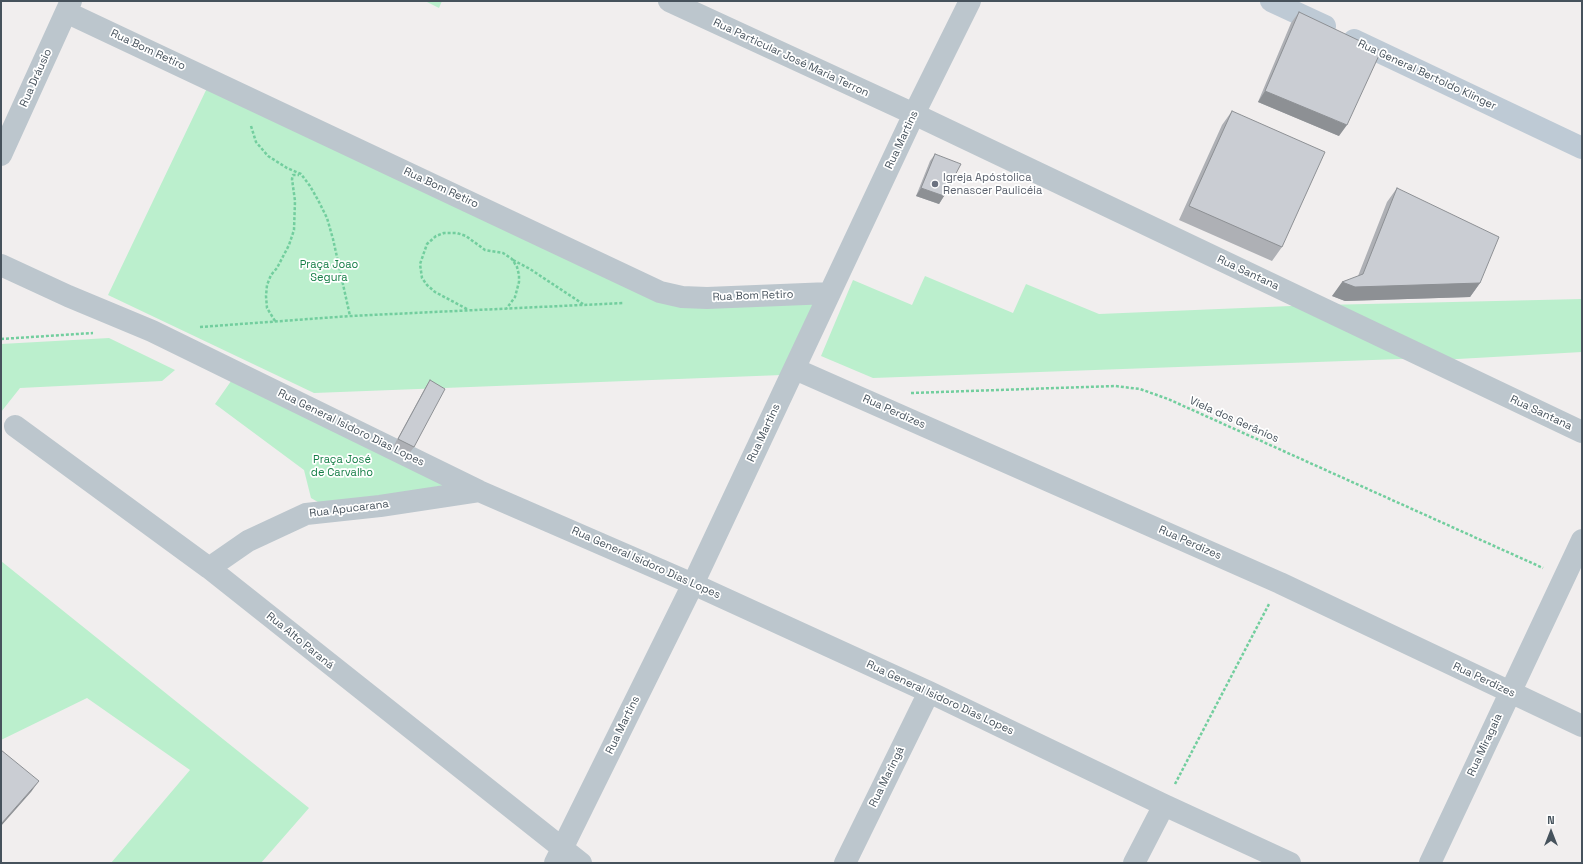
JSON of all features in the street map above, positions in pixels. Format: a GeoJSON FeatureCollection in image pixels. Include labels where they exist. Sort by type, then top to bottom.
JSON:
{"type":"FeatureCollection","features":[{"type":"Feature","properties":{"kind":"street","name":"Rua Particular José Maria Terron"},"geometry":{"type":"LineString","coordinates":[[669,1],[914,114]]}},
{"type":"Feature","properties":{"kind":"street","name":"Rua Martins"},"geometry":{"type":"LineString","coordinates":[[558,855],[693,584],[914,114],[970,1]]}},
{"type":"Feature","properties":{"kind":"street","name":"Rua General Bertoldo Klinger"},"geometry":{"type":"LineString","coordinates":[[1272,1],[1582,148]]}},
{"type":"Feature","properties":{"kind":"street","name":"Rua Bom Retiro"},"geometry":{"type":"LineString","coordinates":[[69,6],[250,98],[660,292],[682,297],[707,298],[830,293]]}},
{"type":"Feature","properties":{"kind":"street","name":"Rua Dráusio"},"geometry":{"type":"LineString","coordinates":[[1,155],[69,6]]}},
{"type":"Feature","properties":{"kind":"street","name":"Rua Santana"},"geometry":{"type":"LineString","coordinates":[[914,114],[1582,432]]}},
{"type":"Feature","properties":{"kind":"street","name":"Rua General Isidoro Dias Lopes"},"geometry":{"type":"LineString","coordinates":[[1,265],[68,296],[152,331],[479,491],[693,584],[929,692],[1164,805],[1290,863]]}},
{"type":"Feature","properties":{"kind":"street","name":"Rua Perdizes"},"geometry":{"type":"LineString","coordinates":[[795,369],[1280,583],[1582,726]]}},
{"type":"Feature","properties":{"kind":"street","name":"Rua Alto Paraná"},"geometry":{"type":"LineString","coordinates":[[14,426],[209,568],[444,756],[558,855],[581,863]]}},
{"type":"Feature","properties":{"kind":"street","name":"Rua Apucarana"},"geometry":{"type":"LineString","coordinates":[[209,568],[248,541],[306,514],[380,506],[479,491]]}},
{"type":"Feature","properties":{"kind":"street","name":"Rua Miragaia"},"geometry":{"type":"LineString","coordinates":[[1430,863],[1582,540]]}},
{"type":"Feature","properties":{"kind":"street","name":"Rua Maringá"},"geometry":{"type":"LineString","coordinates":[[845,863],[929,692]]}},
{"type":"Feature","properties":{"kind":"street"},"geometry":{"type":"LineString","coordinates":[[1134,863],[1164,805]]}},
{"type":"Feature","properties":{"kind":"path"},"geometry":{"type":"LineString","coordinates":[[250,98],[250,122],[256,142],[268,156],[287,168],[301,174],[310,186],[327,218],[350,316]]}},
{"type":"Feature","properties":{"kind":"path"},"geometry":{"type":"LineString","coordinates":[[275,322],[267,308],[267,285],[271,275],[277,268],[289,245],[294,230],[295,202],[292,179],[293,175],[301,174]]}},
{"type":"Feature","properties":{"kind":"path"},"geometry":{"type":"LineString","coordinates":[[469,310],[440,295],[427,285],[422,278],[420,264],[427,244],[436,236],[444,233],[456,233],[466,236],[485,250],[503,253],[530,269],[583,305]]}},
{"type":"Feature","properties":{"kind":"path"},"geometry":{"type":"LineString","coordinates":[[507,308],[515,297],[519,282],[517,267],[512,259]]}},
{"type":"Feature","properties":{"kind":"path"},"geometry":{"type":"LineString","coordinates":[[198,327],[350,316],[630,302]]}},
{"type":"Feature","properties":{"kind":"path"},"geometry":{"type":"LineString","coordinates":[[1,338],[54,335]]}},
{"type":"Feature","properties":{"kind":"path","name":"Viela dos Gerânios"},"geometry":{"type":"LineString","coordinates":[[910,393],[1115,386],[1140,389],[1168,399],[1564,578]]}},
{"type":"Feature","properties":{"kind":"path"},"geometry":{"type":"LineString","coordinates":[[1164,805],[1280,583]]}},
{"type":"Feature","properties":{"kind":"green space"},"geometry":{"type":"Polygon","coordinates":[[[425,1],[442,1],[439,8],[425,1]]]}},
{"type":"Feature","properties":{"kind":"green space","name":"Praça Joao Segura"},"geometry":{"type":"Polygon","coordinates":[[[208,86],[636,289],[820,300],[782,375],[314,393],[108,295],[208,86]]]}},
{"type":"Feature","properties":{"kind":"green space"},"geometry":{"type":"Polygon","coordinates":[[[925,276],[1013,313],[1026,284],[1099,314],[1315,305],[1428,358],[873,378],[821,356],[853,280],[912,305],[925,276]]]}},
{"type":"Feature","properties":{"kind":"green space"},"geometry":{"type":"Polygon","coordinates":[[[1582,299],[1582,352],[1440,360],[1323,305],[1582,299]]]}},
{"type":"Feature","properties":{"kind":"green space"},"geometry":{"type":"Polygon","coordinates":[[[109,338],[175,370],[162,381],[20,388],[1,412],[1,344],[109,338]]]}},
{"type":"Feature","properties":{"kind":"green space","name":"Praça José de Carvalho"},"geometry":{"type":"Polygon","coordinates":[[[236,374],[460,483],[323,505],[311,498],[304,470],[215,404],[236,374]]]}},
{"type":"Feature","properties":{"kind":"green space"},"geometry":{"type":"Polygon","coordinates":[[[1,561],[309,808],[261,863],[111,863],[190,770],[87,698],[1,740],[1,561]]]}},
{"type":"Feature","properties":{"kind":"building"},"geometry":{"type":"Polygon","coordinates":[[[1299,12],[1381,51],[1347,125],[1265,91],[1299,12]]]}},
{"type":"Feature","properties":{"kind":"building"},"geometry":{"type":"Polygon","coordinates":[[[1232,111],[1325,152],[1282,247],[1189,206],[1232,111]]]}},
{"type":"Feature","properties":{"kind":"building","name":"Igreja Apóstolica Renascer Paulicéia"},"geometry":{"type":"Polygon","coordinates":[[[935,154],[961,164],[944,196],[921,188],[935,154]]]}},
{"type":"Feature","properties":{"kind":"building"},"geometry":{"type":"Polygon","coordinates":[[[1397,188],[1499,237],[1480,283],[1355,287],[1342,282],[1363,274],[1397,188]]]}},
{"type":"Feature","properties":{"kind":"building"},"geometry":{"type":"Polygon","coordinates":[[[430,380],[445,389],[414,447],[398,439],[430,380]]]}},
{"type":"Feature","properties":{"kind":"building"},"geometry":{"type":"Polygon","coordinates":[[[1,750],[39,781],[1,824],[1,750]]]}},
{"type":"Feature","properties":{"kind":"place","name":"Igreja Apóstolica Renascer Paulicéia"},"geometry":{"type":"Point","coordinates":[935,184]}}]}
